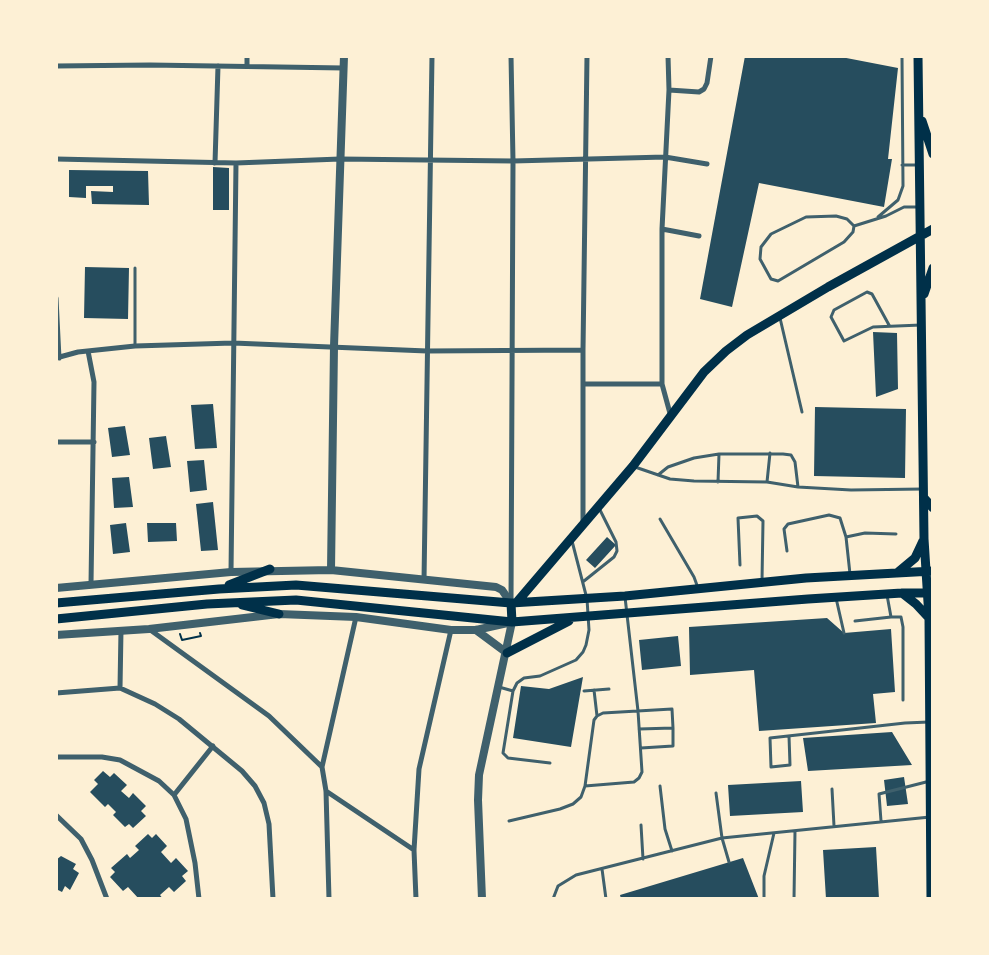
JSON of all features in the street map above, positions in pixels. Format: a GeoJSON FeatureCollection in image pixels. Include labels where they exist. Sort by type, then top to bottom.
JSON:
{"type":"FeatureCollection","features":[{"type":"Feature","properties":{"kind":"main road"},"geometry":{"type":"LineString","coordinates":[[918,56],[924,539],[930,571],[931,899]]}},
{"type":"Feature","properties":{"kind":"main road"},"geometry":{"type":"LineString","coordinates":[[919,109],[933,154]]}},
{"type":"Feature","properties":{"kind":"main road"},"geometry":{"type":"LineString","coordinates":[[512,622],[514,602],[572,540],[671,418],[704,372],[726,351],[779,315],[933,229]]}},
{"type":"Feature","properties":{"kind":"main road"},"geometry":{"type":"LineString","coordinates":[[921,304],[933,268]]}},
{"type":"Feature","properties":{"kind":"main road"},"geometry":{"type":"LineString","coordinates":[[924,493],[933,508]]}},
{"type":"Feature","properties":{"kind":"main road"},"geometry":{"type":"LineString","coordinates":[[896,574],[915,558],[924,539]]}},
{"type":"Feature","properties":{"kind":"main road"},"geometry":{"type":"LineString","coordinates":[[219,589],[270,569]]}},
{"type":"Feature","properties":{"kind":"main road"},"geometry":{"type":"LineString","coordinates":[[56,603],[219,589],[296,585],[514,602],[587,599],[762,582],[930,571]]}},
{"type":"Feature","properties":{"kind":"main road"},"geometry":{"type":"LineString","coordinates":[[902,593],[929,618]]}},
{"type":"Feature","properties":{"kind":"main road"},"geometry":{"type":"LineString","coordinates":[[56,618],[232,603],[296,600],[512,622],[887,594],[930,593]]}},
{"type":"Feature","properties":{"kind":"main road"},"geometry":{"type":"LineString","coordinates":[[232,603],[279,614]]}},
{"type":"Feature","properties":{"kind":"main road"},"geometry":{"type":"LineString","coordinates":[[507,653],[574,618]]}},
{"type":"Feature","properties":{"kind":"street"},"geometry":{"type":"LineString","coordinates":[[150,56],[150,65]]}},
{"type":"Feature","properties":{"kind":"street"},"geometry":{"type":"LineString","coordinates":[[247,56],[247,66]]}},
{"type":"Feature","properties":{"kind":"street"},"geometry":{"type":"LineString","coordinates":[[331,570],[334,346],[344,56]]}},
{"type":"Feature","properties":{"kind":"street"},"geometry":{"type":"LineString","coordinates":[[424,580],[432,56]]}},
{"type":"Feature","properties":{"kind":"street"},"geometry":{"type":"LineString","coordinates":[[511,56],[513,160],[511,351],[514,602]]}},
{"type":"Feature","properties":{"kind":"street"},"geometry":{"type":"LineString","coordinates":[[583,526],[587,56]]}},
{"type":"Feature","properties":{"kind":"street"},"geometry":{"type":"LineString","coordinates":[[668,56],[669,90],[662,230],[662,384],[671,418]]}},
{"type":"Feature","properties":{"kind":"street"},"geometry":{"type":"LineString","coordinates":[[669,90],[698,92],[704,89],[707,83],[711,56]]}},
{"type":"Feature","properties":{"kind":"street"},"geometry":{"type":"LineString","coordinates":[[56,66],[150,65],[344,68]]}},
{"type":"Feature","properties":{"kind":"street"},"geometry":{"type":"LineString","coordinates":[[215,162],[218,66]]}},
{"type":"Feature","properties":{"kind":"street"},"geometry":{"type":"LineString","coordinates":[[56,159],[236,163],[340,159],[513,160],[665,157],[707,164]]}},
{"type":"Feature","properties":{"kind":"street"},"geometry":{"type":"LineString","coordinates":[[231,572],[236,163]]}},
{"type":"Feature","properties":{"kind":"street"},"geometry":{"type":"LineString","coordinates":[[662,230],[699,236]]}},
{"type":"Feature","properties":{"kind":"street"},"geometry":{"type":"LineString","coordinates":[[56,298],[57,358],[88,351],[135,346],[233,343],[427,351],[583,350]]}},
{"type":"Feature","properties":{"kind":"street"},"geometry":{"type":"LineString","coordinates":[[88,351],[94,372],[91,584]]}},
{"type":"Feature","properties":{"kind":"street"},"geometry":{"type":"LineString","coordinates":[[584,384],[662,384]]}},
{"type":"Feature","properties":{"kind":"street"},"geometry":{"type":"LineString","coordinates":[[56,442],[94,442]]}},
{"type":"Feature","properties":{"kind":"street"},"geometry":{"type":"LineString","coordinates":[[56,588],[270,569],[331,570],[496,587],[502,590],[514,602]]}},
{"type":"Feature","properties":{"kind":"street"},"geometry":{"type":"LineString","coordinates":[[56,635],[148,628],[279,614],[356,617],[452,630],[476,630],[512,622],[507,653],[479,775],[478,800],[482,899]]}},
{"type":"Feature","properties":{"kind":"street"},"geometry":{"type":"LineString","coordinates":[[329,899],[326,791],[322,767],[356,617]]}},
{"type":"Feature","properties":{"kind":"street"},"geometry":{"type":"LineString","coordinates":[[148,628],[269,716],[322,767]]}},
{"type":"Feature","properties":{"kind":"street"},"geometry":{"type":"LineString","coordinates":[[120,688],[121,630]]}},
{"type":"Feature","properties":{"kind":"street"},"geometry":{"type":"LineString","coordinates":[[416,899],[414,850],[419,769],[452,630]]}},
{"type":"Feature","properties":{"kind":"street"},"geometry":{"type":"LineString","coordinates":[[476,630],[507,653]]}},
{"type":"Feature","properties":{"kind":"street"},"geometry":{"type":"LineString","coordinates":[[56,693],[120,688],[155,704],[213,746],[242,772],[255,786],[264,804],[269,824],[273,899]]}},
{"type":"Feature","properties":{"kind":"street"},"geometry":{"type":"LineString","coordinates":[[174,795],[213,746]]}},
{"type":"Feature","properties":{"kind":"street"},"geometry":{"type":"LineString","coordinates":[[56,757],[102,757],[120,760],[159,781],[174,795],[186,820],[195,863],[199,899]]}},
{"type":"Feature","properties":{"kind":"street"},"geometry":{"type":"LineString","coordinates":[[326,791],[414,850]]}},
{"type":"Feature","properties":{"kind":"street"},"geometry":{"type":"LineString","coordinates":[[56,815],[80,839],[92,860],[107,899]]}},
{"type":"Feature","properties":{"kind":"lane"},"geometry":{"type":"LineString","coordinates":[[878,217],[895,205],[901,196],[903,186],[902,56]]}},
{"type":"Feature","properties":{"kind":"lane"},"geometry":{"type":"LineString","coordinates":[[902,165],[919,164]]}},
{"type":"Feature","properties":{"kind":"lane"},"geometry":{"type":"LineString","coordinates":[[854,226],[886,216],[904,207],[920,208]]}},
{"type":"Feature","properties":{"kind":"lane"},"geometry":{"type":"LineString","coordinates":[[836,216],[847,219],[854,226],[853,232],[844,242],[782,280],[776,281],[770,278],[760,260],[760,251],[765,240],[806,217],[836,216]]}},
{"type":"Feature","properties":{"kind":"lane"},"geometry":{"type":"LineString","coordinates":[[135,268],[135,346]]}},
{"type":"Feature","properties":{"kind":"lane"},"geometry":{"type":"LineString","coordinates":[[888,324],[872,294],[867,292],[834,310],[830,317],[844,341],[873,327],[888,324],[921,325]]}},
{"type":"Feature","properties":{"kind":"lane"},"geometry":{"type":"LineString","coordinates":[[779,315],[802,412]]}},
{"type":"Feature","properties":{"kind":"lane"},"geometry":{"type":"LineString","coordinates":[[657,475],[681,462],[719,454],[770,453],[791,456],[795,462],[798,487]]}},
{"type":"Feature","properties":{"kind":"lane"},"geometry":{"type":"LineString","coordinates":[[768,482],[770,453]]}},
{"type":"Feature","properties":{"kind":"lane"},"geometry":{"type":"LineString","coordinates":[[718,482],[719,454]]}},
{"type":"Feature","properties":{"kind":"lane"},"geometry":{"type":"LineString","coordinates":[[633,466],[670,479],[718,482],[768,482],[798,487],[924,493]]}},
{"type":"Feature","properties":{"kind":"lane"},"geometry":{"type":"LineString","coordinates":[[584,581],[614,556],[617,551],[616,542],[598,508]]}},
{"type":"Feature","properties":{"kind":"lane"},"geometry":{"type":"LineString","coordinates":[[787,551],[784,529],[788,524],[829,515],[840,518],[846,537],[850,575]]}},
{"type":"Feature","properties":{"kind":"lane"},"geometry":{"type":"LineString","coordinates":[[740,566],[738,518],[757,516],[763,521],[762,582]]}},
{"type":"Feature","properties":{"kind":"lane"},"geometry":{"type":"LineString","coordinates":[[660,519],[694,577],[698,589]]}},
{"type":"Feature","properties":{"kind":"lane"},"geometry":{"type":"LineString","coordinates":[[846,537],[865,532],[896,534]]}},
{"type":"Feature","properties":{"kind":"lane"},"geometry":{"type":"LineString","coordinates":[[550,763],[508,758],[503,753],[513,691],[517,683],[524,678],[540,676],[561,668],[576,660],[583,652],[589,630],[586,616],[587,599],[584,581],[572,540]]}},
{"type":"Feature","properties":{"kind":"lane"},"geometry":{"type":"LineString","coordinates":[[887,594],[890,617]]}},
{"type":"Feature","properties":{"kind":"lane"},"geometry":{"type":"LineString","coordinates":[[585,786],[634,782],[642,772],[638,711],[625,596]]}},
{"type":"Feature","properties":{"kind":"lane"},"geometry":{"type":"LineString","coordinates":[[836,598],[844,633]]}},
{"type":"Feature","properties":{"kind":"lane"},"geometry":{"type":"LineString","coordinates":[[855,621],[901,617],[903,627],[903,700]]}},
{"type":"Feature","properties":{"kind":"lane"},"geometry":{"type":"LineString","coordinates":[[498,686],[513,691]]}},
{"type":"Feature","properties":{"kind":"lane"},"geometry":{"type":"LineString","coordinates":[[584,691],[609,689]]}},
{"type":"Feature","properties":{"kind":"lane"},"geometry":{"type":"LineString","coordinates":[[594,690],[598,716]]}},
{"type":"Feature","properties":{"kind":"lane"},"geometry":{"type":"LineString","coordinates":[[509,821],[573,804],[580,797],[585,786],[594,720],[598,716],[603,713],[672,709],[673,746],[640,748]]}},
{"type":"Feature","properties":{"kind":"lane"},"geometry":{"type":"LineString","coordinates":[[789,736],[790,765],[771,767],[770,738],[789,736],[930,722]]}},
{"type":"Feature","properties":{"kind":"lane"},"geometry":{"type":"LineString","coordinates":[[639,729],[673,728]]}},
{"type":"Feature","properties":{"kind":"lane"},"geometry":{"type":"LineString","coordinates":[[881,821],[880,794],[930,781]]}},
{"type":"Feature","properties":{"kind":"lane"},"geometry":{"type":"LineString","coordinates":[[660,786],[665,829],[672,851]]}},
{"type":"Feature","properties":{"kind":"lane"},"geometry":{"type":"LineString","coordinates":[[832,789],[834,826]]}},
{"type":"Feature","properties":{"kind":"lane"},"geometry":{"type":"LineString","coordinates":[[716,793],[722,838],[729,862]]}},
{"type":"Feature","properties":{"kind":"lane"},"geometry":{"type":"LineString","coordinates":[[553,899],[558,886],[576,875],[722,838],[930,817]]}},
{"type":"Feature","properties":{"kind":"lane"},"geometry":{"type":"LineString","coordinates":[[641,825],[643,858]]}},
{"type":"Feature","properties":{"kind":"lane"},"geometry":{"type":"LineString","coordinates":[[794,899],[795,831]]}},
{"type":"Feature","properties":{"kind":"lane"},"geometry":{"type":"LineString","coordinates":[[764,899],[764,876],[774,833]]}},
{"type":"Feature","properties":{"kind":"lane"},"geometry":{"type":"LineString","coordinates":[[602,868],[606,899]]}},
{"type":"Feature","properties":{"kind":"path"},"geometry":{"type":"LineString","coordinates":[[178,625],[182,640],[201,636]]}},
{"type":"Feature","properties":{"kind":"building"},"geometry":{"type":"Polygon","coordinates":[[[745,56],[836,56],[898,68],[888,159],[892,159],[884,207],[759,183],[732,307],[700,299],[745,56]]]}},
{"type":"Feature","properties":{"kind":"building"},"geometry":{"type":"Polygon","coordinates":[[[213,167],[229,168],[229,210],[213,210],[213,167]]]}},
{"type":"Feature","properties":{"kind":"building"},"geometry":{"type":"Polygon","coordinates":[[[69,170],[148,171],[149,205],[92,204],[91,191],[113,192],[113,186],[86,186],[86,198],[69,197],[69,170]]]}},
{"type":"Feature","properties":{"kind":"building"},"geometry":{"type":"Polygon","coordinates":[[[85,267],[129,268],[128,319],[84,318],[85,267]]]}},
{"type":"Feature","properties":{"kind":"building"},"geometry":{"type":"Polygon","coordinates":[[[873,332],[897,333],[898,389],[876,397],[873,332]]]}},
{"type":"Feature","properties":{"kind":"building"},"geometry":{"type":"Polygon","coordinates":[[[213,404],[217,448],[195,449],[191,405],[213,404]]]}},
{"type":"Feature","properties":{"kind":"building"},"geometry":{"type":"Polygon","coordinates":[[[815,407],[906,409],[905,478],[814,476],[815,407]]]}},
{"type":"Feature","properties":{"kind":"building"},"geometry":{"type":"Polygon","coordinates":[[[125,426],[130,455],[112,457],[108,428],[125,426]]]}},
{"type":"Feature","properties":{"kind":"building"},"geometry":{"type":"Polygon","coordinates":[[[166,436],[171,467],[153,469],[149,438],[166,436]]]}},
{"type":"Feature","properties":{"kind":"building"},"geometry":{"type":"Polygon","coordinates":[[[204,460],[207,490],[190,492],[187,461],[204,460]]]}},
{"type":"Feature","properties":{"kind":"building"},"geometry":{"type":"Polygon","coordinates":[[[129,477],[133,507],[114,508],[112,478],[129,477]]]}},
{"type":"Feature","properties":{"kind":"building"},"geometry":{"type":"Polygon","coordinates":[[[213,502],[218,550],[201,551],[196,504],[213,502]]]}},
{"type":"Feature","properties":{"kind":"building"},"geometry":{"type":"Polygon","coordinates":[[[126,523],[130,552],[113,554],[110,525],[126,523]]]}},
{"type":"Feature","properties":{"kind":"building"},"geometry":{"type":"Polygon","coordinates":[[[147,523],[176,523],[177,541],[148,542],[147,523]]]}},
{"type":"Feature","properties":{"kind":"building"},"geometry":{"type":"Polygon","coordinates":[[[607,537],[616,545],[595,568],[586,560],[607,537]]]}},
{"type":"Feature","properties":{"kind":"building"},"geometry":{"type":"Polygon","coordinates":[[[827,618],[844,633],[891,629],[895,692],[873,694],[876,723],[759,731],[754,670],[690,675],[689,627],[827,618]]]}},
{"type":"Feature","properties":{"kind":"building"},"geometry":{"type":"Polygon","coordinates":[[[678,636],[681,666],[642,670],[639,640],[678,636]]]}},
{"type":"Feature","properties":{"kind":"building"},"geometry":{"type":"Polygon","coordinates":[[[583,677],[571,747],[513,738],[521,686],[549,689],[583,677]]]}},
{"type":"Feature","properties":{"kind":"building"},"geometry":{"type":"Polygon","coordinates":[[[892,732],[912,765],[808,771],[803,738],[892,732]]]}},
{"type":"Feature","properties":{"kind":"building"},"geometry":{"type":"Polygon","coordinates":[[[103,771],[110,777],[114,773],[127,785],[121,791],[129,798],[133,793],[146,806],[141,811],[146,816],[133,828],[129,824],[125,827],[113,815],[116,812],[108,804],[105,807],[90,792],[98,784],[94,780],[103,771]]]}},
{"type":"Feature","properties":{"kind":"building"},"geometry":{"type":"Polygon","coordinates":[[[904,777],[908,804],[887,806],[884,780],[904,777]]]}},
{"type":"Feature","properties":{"kind":"building"},"geometry":{"type":"Polygon","coordinates":[[[801,781],[803,812],[730,816],[728,785],[801,781]]]}},
{"type":"Feature","properties":{"kind":"building"},"geometry":{"type":"Polygon","coordinates":[[[148,834],[152,838],[156,834],[167,846],[161,852],[171,863],[176,858],[188,871],[182,876],[186,881],[174,892],[169,887],[160,895],[163,899],[139,899],[128,887],[123,891],[110,877],[115,872],[111,868],[127,854],[130,858],[139,850],[135,846],[148,834]]]}},
{"type":"Feature","properties":{"kind":"building"},"geometry":{"type":"Polygon","coordinates":[[[876,847],[879,899],[826,899],[823,850],[876,847]]]}},
{"type":"Feature","properties":{"kind":"building"},"geometry":{"type":"Polygon","coordinates":[[[61,856],[76,864],[73,869],[79,873],[70,890],[65,886],[62,892],[56,889],[56,860],[61,856]]]}},
{"type":"Feature","properties":{"kind":"building"},"geometry":{"type":"Polygon","coordinates":[[[743,858],[759,899],[621,899],[620,895],[743,858]]]}}]}
